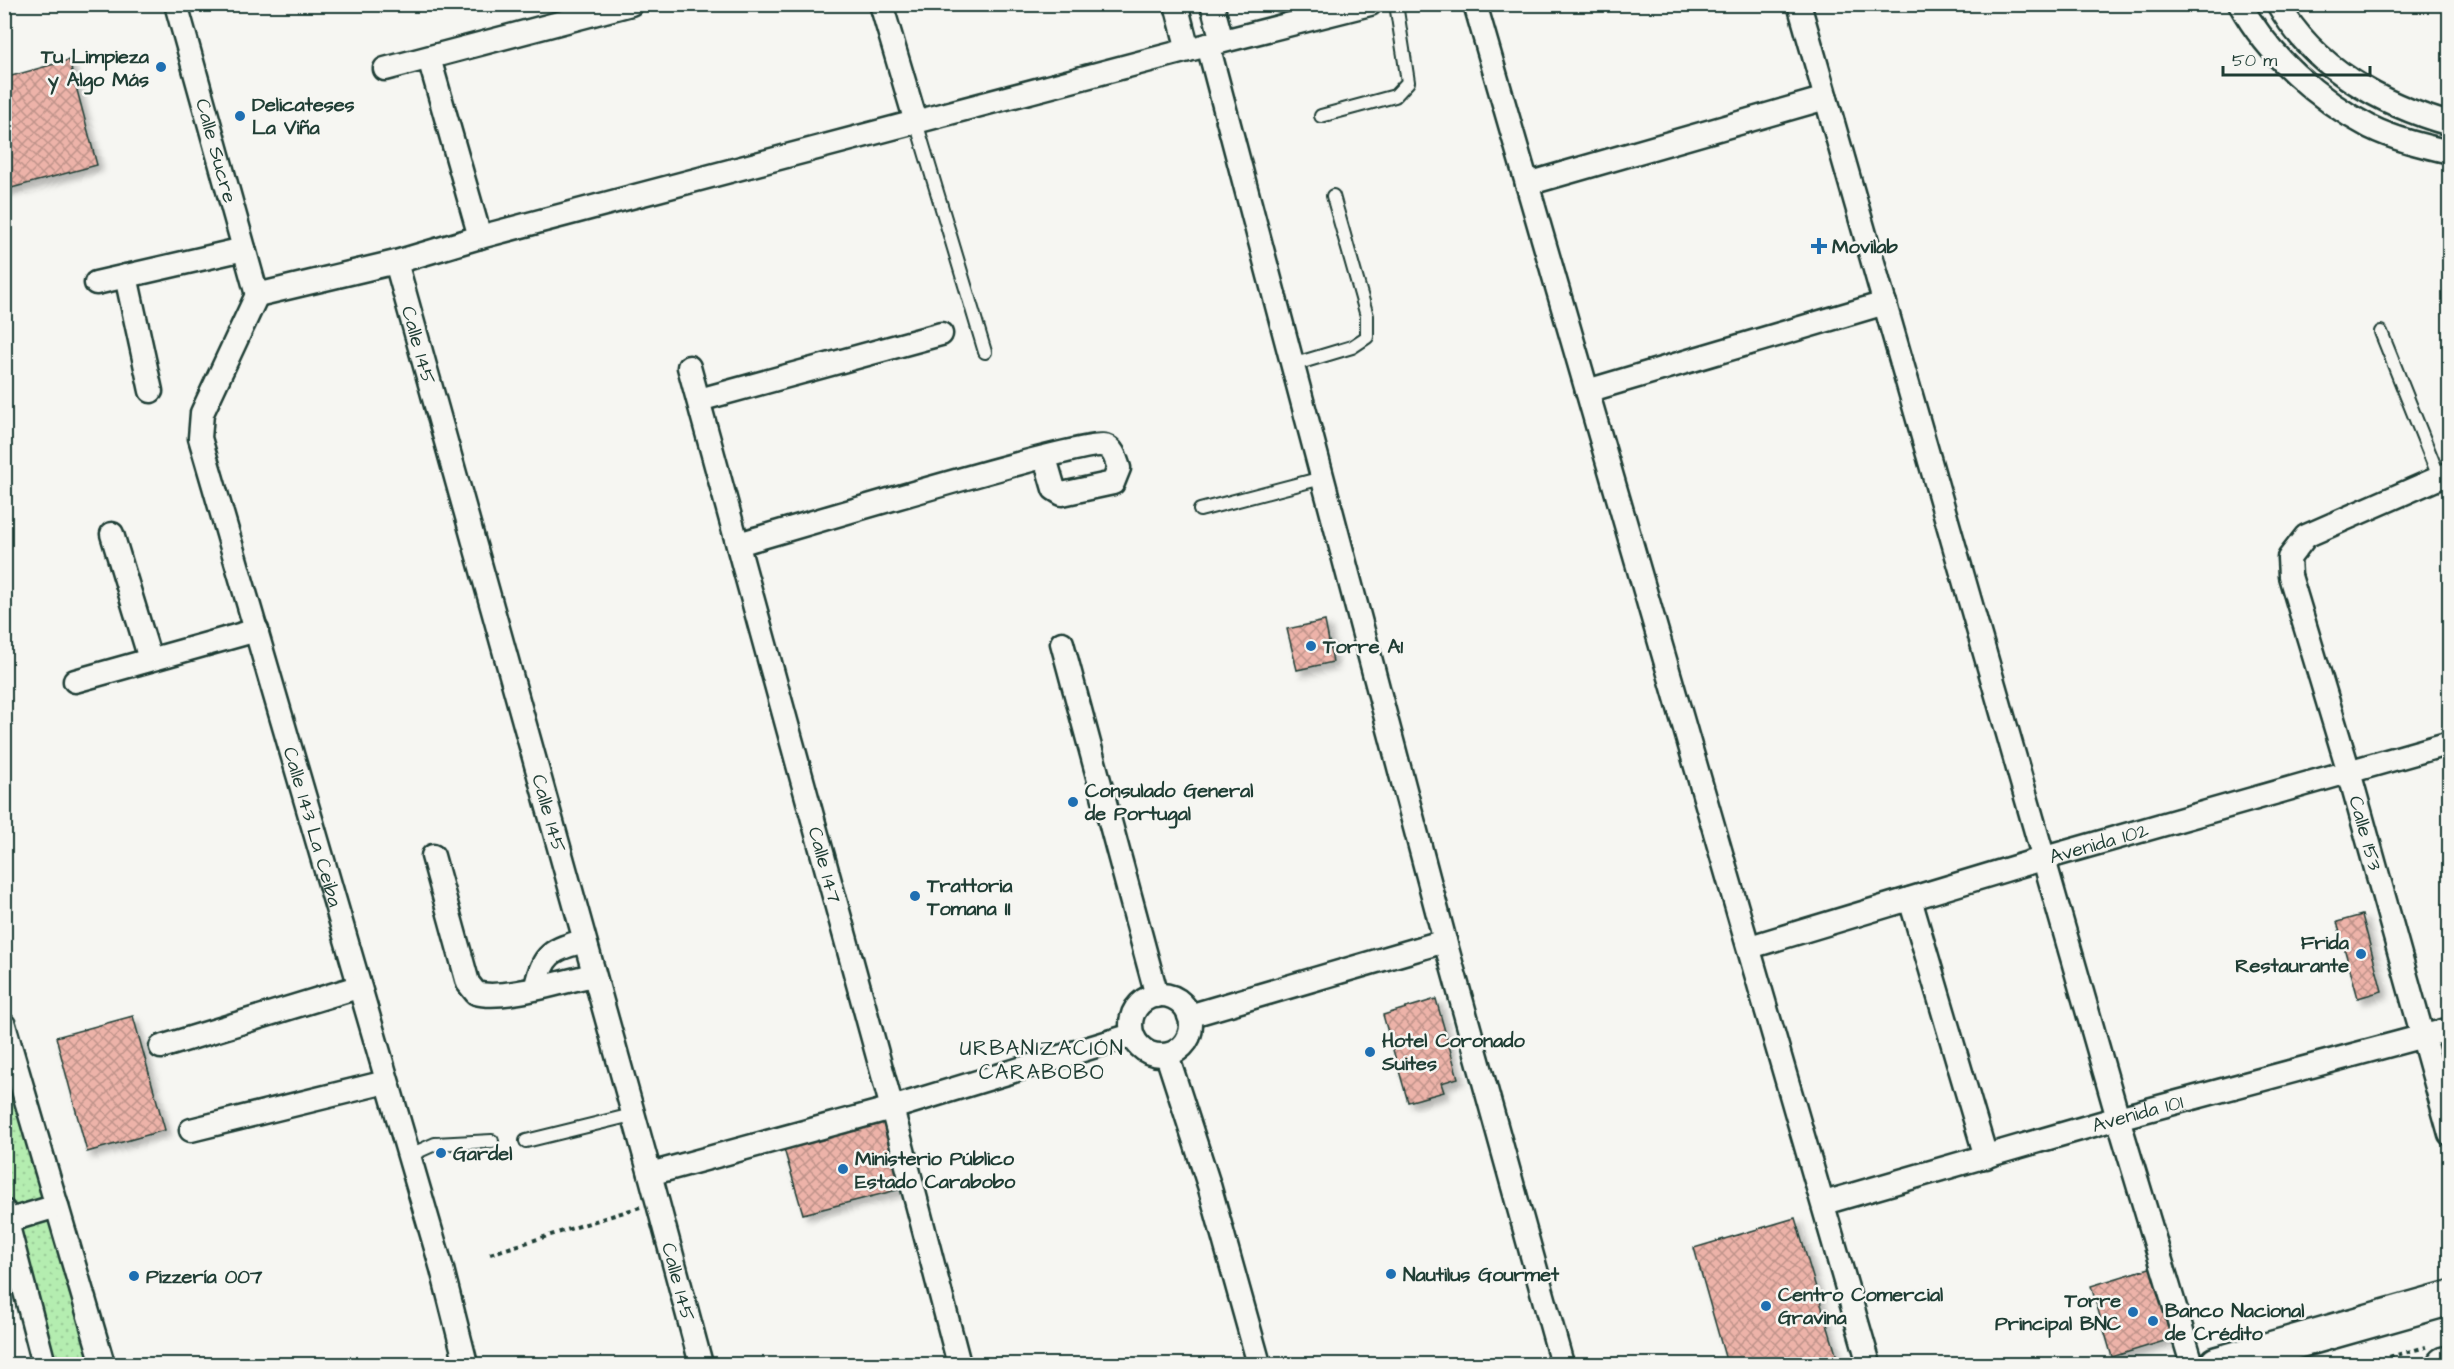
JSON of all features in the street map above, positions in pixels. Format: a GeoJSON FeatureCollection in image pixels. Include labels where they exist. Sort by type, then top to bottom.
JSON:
{"type":"FeatureCollection","features":[{"type":"Feature","properties":{"kind":"main road"},"geometry":{"type":"LineString","coordinates":[[2217,1365],[2450,1298]]}},
{"type":"Feature","properties":{"kind":"street","name":"Calle Sucre"},"geometry":{"type":"LineString","coordinates":[[176,4],[257,296]]}},
{"type":"Feature","properties":{"kind":"street"},"geometry":{"type":"LineString","coordinates":[[385,69],[631,4]]}},
{"type":"Feature","properties":{"kind":"street"},"geometry":{"type":"LineString","coordinates":[[881,4],[916,122]]}},
{"type":"Feature","properties":{"kind":"street"},"geometry":{"type":"LineString","coordinates":[[1176,4],[1206,45],[1445,941],[1562,1365]]}},
{"type":"Feature","properties":{"kind":"street"},"geometry":{"type":"LineString","coordinates":[[1206,45],[1212,4]]}},
{"type":"Feature","properties":{"kind":"street"},"geometry":{"type":"LineString","coordinates":[[257,296],[396,262],[480,237],[1206,45],[1370,4]]}},
{"type":"Feature","properties":{"kind":"street"},"geometry":{"type":"LineString","coordinates":[[1475,4],[1750,947],[1869,1365]]}},
{"type":"Feature","properties":{"kind":"street"},"geometry":{"type":"LineString","coordinates":[[1799,4],[2118,1118],[2192,1365]]}},
{"type":"Feature","properties":{"kind":"street"},"geometry":{"type":"LineString","coordinates":[[2240,4],[2277,54],[2320,96],[2371,127],[2450,152]]}},
{"type":"Feature","properties":{"kind":"street"},"geometry":{"type":"LineString","coordinates":[[2278,4],[2326,63],[2371,94],[2450,124]]}},
{"type":"Feature","properties":{"kind":"street"},"geometry":{"type":"LineString","coordinates":[[429,58],[480,237]]}},
{"type":"Feature","properties":{"kind":"street"},"geometry":{"type":"LineString","coordinates":[[1527,184],[1826,98]]}},
{"type":"Feature","properties":{"kind":"street"},"geometry":{"type":"LineString","coordinates":[[96,283],[244,249]]}},
{"type":"Feature","properties":{"kind":"street","name":"Calle 145"},"geometry":{"type":"LineString","coordinates":[[396,262],[632,1115],[651,1174],[701,1365]]}},
{"type":"Feature","properties":{"kind":"street"},"geometry":{"type":"LineString","coordinates":[[126,276],[152,390]]}},
{"type":"Feature","properties":{"kind":"street","name":"Calle 143 La Ceiba"},"geometry":{"type":"LineString","coordinates":[[257,296],[202,413],[200,438],[358,987],[442,1269],[466,1365]]}},
{"type":"Feature","properties":{"kind":"street"},"geometry":{"type":"LineString","coordinates":[[1587,391],[1885,303]]}},
{"type":"Feature","properties":{"kind":"street"},"geometry":{"type":"LineString","coordinates":[[699,400],[941,334]]}},
{"type":"Feature","properties":{"kind":"street","name":"Calle 147"},"geometry":{"type":"LineString","coordinates":[[689,367],[892,1108],[959,1365]]}},
{"type":"Feature","properties":{"kind":"street"},"geometry":{"type":"LineString","coordinates":[[738,544],[1045,458]]}},
{"type":"Feature","properties":{"kind":"street","name":"Calle 153"},"geometry":{"type":"LineString","coordinates":[[2444,475],[2306,536],[2289,558],[2290,576],[2349,772],[2450,1134]]}},
{"type":"Feature","properties":{"kind":"street"},"geometry":{"type":"LineString","coordinates":[[112,534],[150,659]]}},
{"type":"Feature","properties":{"kind":"street"},"geometry":{"type":"LineString","coordinates":[[75,681],[257,630]]}},
{"type":"Feature","properties":{"kind":"street"},"geometry":{"type":"LineString","coordinates":[[1062,644],[1157,996]]}},
{"type":"Feature","properties":{"kind":"street","name":"Avenida 102"},"geometry":{"type":"LineString","coordinates":[[1750,947],[2045,858],[2450,743]]}},
{"type":"Feature","properties":{"kind":"street"},"geometry":{"type":"LineString","coordinates":[[433,856],[471,990],[491,996],[593,975]]}},
{"type":"Feature","properties":{"kind":"street"},"geometry":{"type":"LineString","coordinates":[[1910,899],[1986,1157]]}},
{"type":"Feature","properties":{"kind":"street"},"geometry":{"type":"LineString","coordinates":[[536,987],[538,972],[549,954],[584,941]]}},
{"type":"Feature","properties":{"kind":"street"},"geometry":{"type":"LineString","coordinates":[[1189,1016],[1445,941]]}},
{"type":"Feature","properties":{"kind":"street"},"geometry":{"type":"LineString","coordinates":[[161,1047],[358,987]]}},
{"type":"Feature","properties":{"kind":"street"},"geometry":{"type":"LineString","coordinates":[[1157,996],[1166,996],[1180,1002],[1189,1016],[1190,1032],[1187,1040],[1175,1052],[1167,1055],[1150,1053],[1143,1049],[1132,1035],[1132,1017],[1136,1009],[1142,1002],[1157,996]]}},
{"type":"Feature","properties":{"kind":"street"},"geometry":{"type":"LineString","coordinates":[[4,1025],[103,1365]]}},
{"type":"Feature","properties":{"kind":"street","name":"Avenida 101"},"geometry":{"type":"LineString","coordinates":[[1824,1203],[2118,1118],[2450,1029]]}},
{"type":"Feature","properties":{"kind":"street"},"geometry":{"type":"LineString","coordinates":[[651,1174],[892,1108],[1132,1035]]}},
{"type":"Feature","properties":{"kind":"street"},"geometry":{"type":"LineString","coordinates":[[1167,1055],[1209,1185],[1259,1365]]}},
{"type":"Feature","properties":{"kind":"street"},"geometry":{"type":"LineString","coordinates":[[191,1130],[386,1082]]}},
{"type":"Feature","properties":{"kind":"street"},"geometry":{"type":"LineString","coordinates":[[44,1365],[6,1216],[57,1206]]}},
{"type":"Feature","properties":{"kind":"lane"},"geometry":{"type":"LineString","coordinates":[[1321,116],[1395,96],[1408,82],[1396,4]]}},
{"type":"Feature","properties":{"kind":"lane"},"geometry":{"type":"LineString","coordinates":[[916,122],[985,352]]}},
{"type":"Feature","properties":{"kind":"lane"},"geometry":{"type":"LineString","coordinates":[[1292,365],[1352,347],[1367,338],[1368,316],[1333,196]]}},
{"type":"Feature","properties":{"kind":"lane"},"geometry":{"type":"LineString","coordinates":[[2381,332],[2444,475]]}},
{"type":"Feature","properties":{"kind":"lane"},"geometry":{"type":"LineString","coordinates":[[1200,510],[1322,478]]}},
{"type":"Feature","properties":{"kind":"lane"},"geometry":{"type":"LineString","coordinates":[[526,1141],[632,1115]]}},
{"type":"Feature","properties":{"kind":"lane"},"geometry":{"type":"LineString","coordinates":[[408,1156],[435,1144],[492,1141]]}},
{"type":"Feature","properties":{"kind":"path"},"geometry":{"type":"LineString","coordinates":[[490,1254],[658,1201]]}},
{"type":"Feature","properties":{"kind":"path"},"geometry":{"type":"LineString","coordinates":[[2363,1365],[2441,1358]]}},
{"type":"Feature","properties":{"kind":"green space"},"geometry":{"type":"Polygon","coordinates":[[[4,1026],[102,1364],[46,1364],[5,1207],[4,1026]]]}},
{"type":"Feature","properties":{"kind":"building"},"geometry":{"type":"Polygon","coordinates":[[[69,60],[97,165],[4,190],[4,78],[69,60]]]}},
{"type":"Feature","properties":{"kind":"building","name":"Torre A1"},"geometry":{"type":"Polygon","coordinates":[[[1325,621],[1333,662],[1297,670],[1287,629],[1325,621]]]}},
{"type":"Feature","properties":{"kind":"building"},"geometry":{"type":"Polygon","coordinates":[[[2362,915],[2382,991],[2358,998],[2337,922],[2362,915]]]}},
{"type":"Feature","properties":{"kind":"building"},"geometry":{"type":"Polygon","coordinates":[[[1436,999],[1458,1078],[1441,1083],[1444,1092],[1408,1102],[1383,1015],[1436,999]]]}},
{"type":"Feature","properties":{"kind":"building"},"geometry":{"type":"Polygon","coordinates":[[[133,1016],[165,1130],[87,1152],[56,1037],[133,1016]]]}},
{"type":"Feature","properties":{"kind":"building","name":"Ministerio Público Estado Carabobo"},"geometry":{"type":"Polygon","coordinates":[[[883,1121],[901,1189],[803,1214],[784,1149],[883,1121]]]}},
{"type":"Feature","properties":{"kind":"building","name":"Centro Comercial Gravina"},"geometry":{"type":"Polygon","coordinates":[[[1795,1218],[1839,1364],[1727,1364],[1694,1248],[1795,1218]]]}},
{"type":"Feature","properties":{"kind":"building","name":"Torre Principal BNC"},"geometry":{"type":"Polygon","coordinates":[[[2153,1267],[2174,1338],[2112,1357],[2091,1286],[2153,1267]]]}},
{"type":"Feature","properties":{"kind":"place","name":"Tu Limpieza y Algo Más"},"geometry":{"type":"Point","coordinates":[161,67]}},
{"type":"Feature","properties":{"kind":"place","name":"Delicateses La Viña"},"geometry":{"type":"Point","coordinates":[240,116]}},
{"type":"Feature","properties":{"kind":"place","name":"Movilab"},"geometry":{"type":"Point","coordinates":[1819,246]}},
{"type":"Feature","properties":{"kind":"place","name":"Torre A1"},"geometry":{"type":"Point","coordinates":[1311,646]}},
{"type":"Feature","properties":{"kind":"place","name":"Consulado General de Portugal"},"geometry":{"type":"Point","coordinates":[1073,802]}},
{"type":"Feature","properties":{"kind":"place","name":"Trattoria Tomana II"},"geometry":{"type":"Point","coordinates":[915,896]}},
{"type":"Feature","properties":{"kind":"place","name":"Frida Restaurante"},"geometry":{"type":"Point","coordinates":[2361,954]}},
{"type":"Feature","properties":{"kind":"place","name":"Hotel Coronado Suites"},"geometry":{"type":"Point","coordinates":[1370,1052]}},
{"type":"Feature","properties":{"kind":"place","name":"Gardel"},"geometry":{"type":"Point","coordinates":[441,1153]}},
{"type":"Feature","properties":{"kind":"place","name":"Ministerio Público Estado Carabobo"},"geometry":{"type":"Point","coordinates":[843,1169]}},
{"type":"Feature","properties":{"kind":"place","name":"Nautilus Gourmet"},"geometry":{"type":"Point","coordinates":[1391,1274]}},
{"type":"Feature","properties":{"kind":"place","name":"Pizzería 007"},"geometry":{"type":"Point","coordinates":[134,1276]}},
{"type":"Feature","properties":{"kind":"place","name":"Centro Comercial Gravina"},"geometry":{"type":"Point","coordinates":[1766,1306]}},
{"type":"Feature","properties":{"kind":"place","name":"Torre Principal BNC"},"geometry":{"type":"Point","coordinates":[2133,1312]}},
{"type":"Feature","properties":{"kind":"place","name":"Banco Nacional de Crédito"},"geometry":{"type":"Point","coordinates":[2153,1321]}},
{"type":"Feature","properties":{"kind":"district","name":"URBANIZACIÓN CARABOBO"},"geometry":{"type":"Point","coordinates":[1042,1060]}}]}
